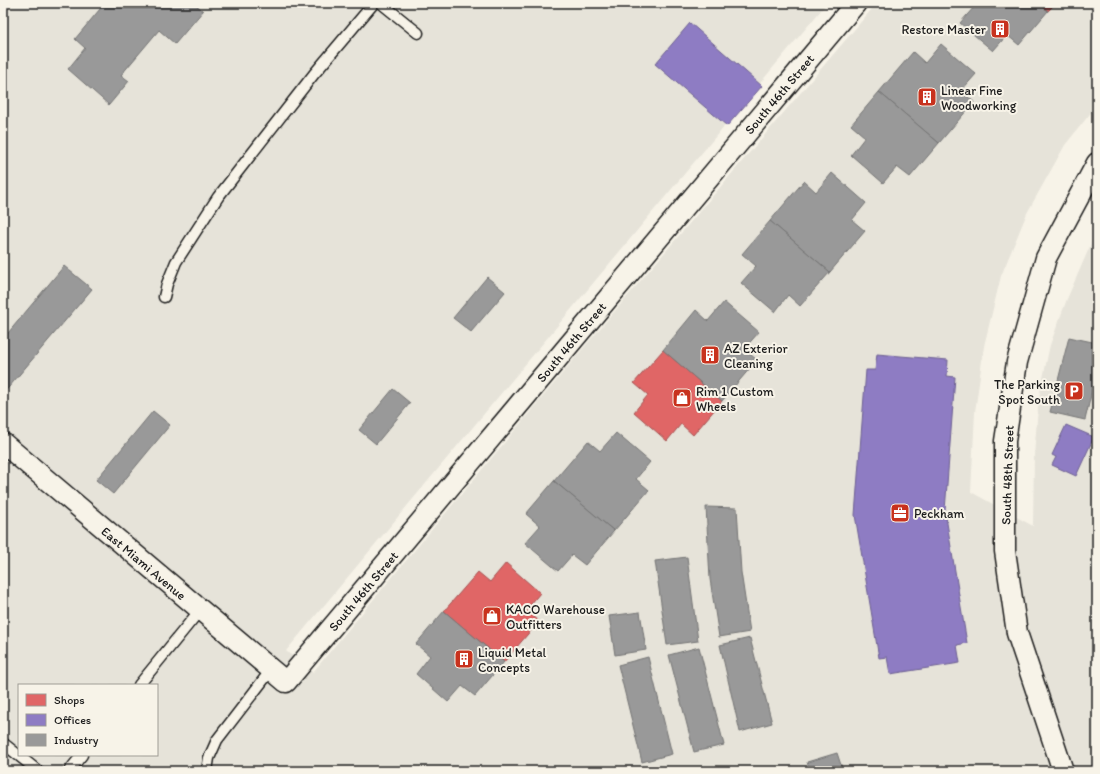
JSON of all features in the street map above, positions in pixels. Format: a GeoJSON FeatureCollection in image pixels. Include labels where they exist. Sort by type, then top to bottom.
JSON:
{"type":"FeatureCollection","features":[{"type":"Feature","properties":{"kind":"street","name":"South 46th Street"},"geometry":{"type":"LineString","coordinates":[[278,676],[856,3]]}},
{"type":"Feature","properties":{"kind":"street","name":"South 48th Street"},"geometry":{"type":"LineString","coordinates":[[1063,771],[1017,633],[1005,551],[1005,441],[1017,362],[1046,258],[1097,163]]}},
{"type":"Feature","properties":{"kind":"street","name":"East Miami Avenue"},"geometry":{"type":"LineString","coordinates":[[3,443],[278,676]]}},
{"type":"Feature","properties":{"kind":"lane"},"geometry":{"type":"LineString","coordinates":[[164,297],[167,284],[176,262],[218,197],[314,74],[374,3]]}},
{"type":"Feature","properties":{"kind":"lane"},"geometry":{"type":"LineString","coordinates":[[381,3],[418,33]]}},
{"type":"Feature","properties":{"kind":"lane"},"geometry":{"type":"LineString","coordinates":[[140,684],[200,610]]}},
{"type":"Feature","properties":{"kind":"lane"},"geometry":{"type":"LineString","coordinates":[[207,771],[209,758],[217,740],[278,676]]}},
{"type":"Feature","properties":{"kind":"lane"},"geometry":{"type":"LineString","coordinates":[[3,743],[18,755]]}},
{"type":"Feature","properties":{"kind":"lane"},"geometry":{"type":"LineString","coordinates":[[19,756],[38,771]]}},
{"type":"Feature","properties":{"kind":"lane"},"geometry":{"type":"LineString","coordinates":[[69,771],[81,756]]}},
{"type":"Feature","properties":{"kind":"shaded area"},"geometry":{"type":"Polygon","coordinates":[[[3,3],[827,3],[286,651],[313,672],[585,346],[877,3],[1097,3],[1097,105],[1065,145],[1027,213],[1001,276],[984,346],[975,412],[971,492],[1033,526],[1034,455],[1039,397],[1050,345],[1067,299],[1097,230],[1097,771],[3,771],[3,3]]]}},
{"type":"Feature","properties":{"kind":"building: Shops"},"geometry":{"type":"Polygon","coordinates":[[[1038,3],[1056,3],[1048,11],[1038,3]]]}},
{"type":"Feature","properties":{"kind":"building: Shops","name":"Rim 1 Custom Wheels"},"geometry":{"type":"Polygon","coordinates":[[[663,350],[722,401],[693,435],[681,424],[667,441],[634,412],[648,395],[634,383],[663,350]]]}},
{"type":"Feature","properties":{"kind":"building: Shops","name":"KACO Warehouse Outfitters"},"geometry":{"type":"Polygon","coordinates":[[[506,563],[540,593],[526,610],[539,621],[504,662],[444,611],[478,572],[490,582],[506,563]]]}},
{"type":"Feature","properties":{"kind":"building: Offices"},"geometry":{"type":"Polygon","coordinates":[[[690,23],[762,86],[727,126],[655,64],[690,23]]]}},
{"type":"Feature","properties":{"kind":"building: Offices","name":"Peckham"},"geometry":{"type":"Polygon","coordinates":[[[877,354],[948,360],[947,376],[955,377],[945,511],[967,643],[957,645],[960,663],[890,674],[887,657],[879,658],[855,515],[866,370],[875,370],[877,354]]]}},
{"type":"Feature","properties":{"kind":"building: Offices"},"geometry":{"type":"Polygon","coordinates":[[[1066,425],[1094,437],[1076,476],[1052,465],[1056,457],[1052,455],[1066,425]]]}},
{"type":"Feature","properties":{"kind":"building: Industry"},"geometry":{"type":"Polygon","coordinates":[[[105,3],[194,3],[203,11],[175,44],[159,30],[121,75],[129,81],[109,105],[68,69],[85,48],[75,39],[105,3]]]}},
{"type":"Feature","properties":{"kind":"building: Industry","name":"Restore Master"},"geometry":{"type":"Polygon","coordinates":[[[972,3],[1038,3],[1048,11],[1019,45],[1007,35],[993,51],[960,23],[975,6],[972,3]]]}},
{"type":"Feature","properties":{"kind":"building: Industry","name":"Linear Fine Woodworking"},"geometry":{"type":"Polygon","coordinates":[[[941,44],[976,74],[961,91],[974,102],[939,143],[879,92],[913,52],[925,63],[941,44]]]}},
{"type":"Feature","properties":{"kind":"building: Industry"},"geometry":{"type":"Polygon","coordinates":[[[879,92],[939,143],[910,177],[897,167],[883,183],[851,155],[865,137],[851,125],[879,92]]]}},
{"type":"Feature","properties":{"kind":"building: Industry"},"geometry":{"type":"Polygon","coordinates":[[[832,173],[866,203],[852,220],[865,231],[830,272],[770,221],[804,181],[816,192],[832,173]]]}},
{"type":"Feature","properties":{"kind":"building: Industry"},"geometry":{"type":"Polygon","coordinates":[[[770,221],[830,272],[800,306],[788,295],[775,312],[741,283],[756,266],[742,254],[770,221]]]}},
{"type":"Feature","properties":{"kind":"building: Industry"},"geometry":{"type":"Polygon","coordinates":[[[64,266],[92,289],[3,394],[3,339],[64,266]]]}},
{"type":"Feature","properties":{"kind":"building: Industry"},"geometry":{"type":"Polygon","coordinates":[[[487,277],[505,292],[471,332],[453,318],[487,277]]]}},
{"type":"Feature","properties":{"kind":"building: Industry","name":"AZ Exterior Cleaning"},"geometry":{"type":"Polygon","coordinates":[[[724,302],[759,332],[744,349],[757,360],[722,401],[663,350],[696,310],[708,321],[724,302]]]}},
{"type":"Feature","properties":{"kind":"building: Industry","name":"The Parking Spot South"},"geometry":{"type":"Polygon","coordinates":[[[1069,337],[1097,343],[1097,370],[1085,420],[1050,412],[1069,337]]]}},
{"type":"Feature","properties":{"kind":"building: Industry"},"geometry":{"type":"Polygon","coordinates":[[[393,389],[410,403],[376,444],[359,430],[393,389]]]}},
{"type":"Feature","properties":{"kind":"building: Industry"},"geometry":{"type":"Polygon","coordinates":[[[153,411],[170,425],[113,494],[96,480],[153,411]]]}},
{"type":"Feature","properties":{"kind":"building: Industry"},"geometry":{"type":"Polygon","coordinates":[[[616,433],[650,462],[636,479],[649,490],[614,531],[554,481],[588,441],[600,451],[616,433]]]}},
{"type":"Feature","properties":{"kind":"building: Industry"},"geometry":{"type":"Polygon","coordinates":[[[554,481],[614,531],[585,565],[572,555],[558,571],[525,543],[540,526],[526,514],[554,481]]]}},
{"type":"Feature","properties":{"kind":"building: Industry"},"geometry":{"type":"Polygon","coordinates":[[[706,507],[737,508],[741,572],[750,632],[719,637],[710,579],[706,507]]]}},
{"type":"Feature","properties":{"kind":"building: Industry"},"geometry":{"type":"Polygon","coordinates":[[[687,557],[698,641],[667,645],[655,561],[687,557]]]}},
{"type":"Feature","properties":{"kind":"building: Industry","name":"Liquid Metal Concepts"},"geometry":{"type":"Polygon","coordinates":[[[444,611],[504,662],[475,696],[462,686],[448,702],[416,674],[430,656],[416,644],[444,611]]]}},
{"type":"Feature","properties":{"kind":"building: Industry"},"geometry":{"type":"Polygon","coordinates":[[[640,612],[646,650],[615,655],[609,616],[640,612]]]}},
{"type":"Feature","properties":{"kind":"building: Industry"},"geometry":{"type":"Polygon","coordinates":[[[750,638],[772,723],[740,732],[720,645],[750,638]]]}},
{"type":"Feature","properties":{"kind":"building: Industry"},"geometry":{"type":"Polygon","coordinates":[[[699,647],[724,745],[694,752],[669,655],[699,647]]]}},
{"type":"Feature","properties":{"kind":"building: Industry"},"geometry":{"type":"Polygon","coordinates":[[[648,657],[672,754],[642,762],[618,665],[648,657]]]}},
{"type":"Feature","properties":{"kind":"building: Industry"},"geometry":{"type":"Polygon","coordinates":[[[837,753],[843,771],[810,771],[807,762],[837,753]]]}},
{"type":"Feature","properties":{"kind":"place","name":"Restore Master"},"geometry":{"type":"Point","coordinates":[1000,29]}},
{"type":"Feature","properties":{"kind":"place","name":"Linear Fine Woodworking"},"geometry":{"type":"Point","coordinates":[927,97]}},
{"type":"Feature","properties":{"kind":"place","name":"AZ Exterior Cleaning"},"geometry":{"type":"Point","coordinates":[710,355]}},
{"type":"Feature","properties":{"kind":"place","name":"The Parking Spot South"},"geometry":{"type":"Point","coordinates":[1074,391]}},
{"type":"Feature","properties":{"kind":"place","name":"Rim 1 Custom Wheels"},"geometry":{"type":"Point","coordinates":[682,398]}},
{"type":"Feature","properties":{"kind":"place","name":"Peckham"},"geometry":{"type":"Point","coordinates":[900,513]}},
{"type":"Feature","properties":{"kind":"place","name":"KACO Warehouse Outfitters"},"geometry":{"type":"Point","coordinates":[492,616]}},
{"type":"Feature","properties":{"kind":"place","name":"Liquid Metal Concepts"},"geometry":{"type":"Point","coordinates":[464,659]}}]}
